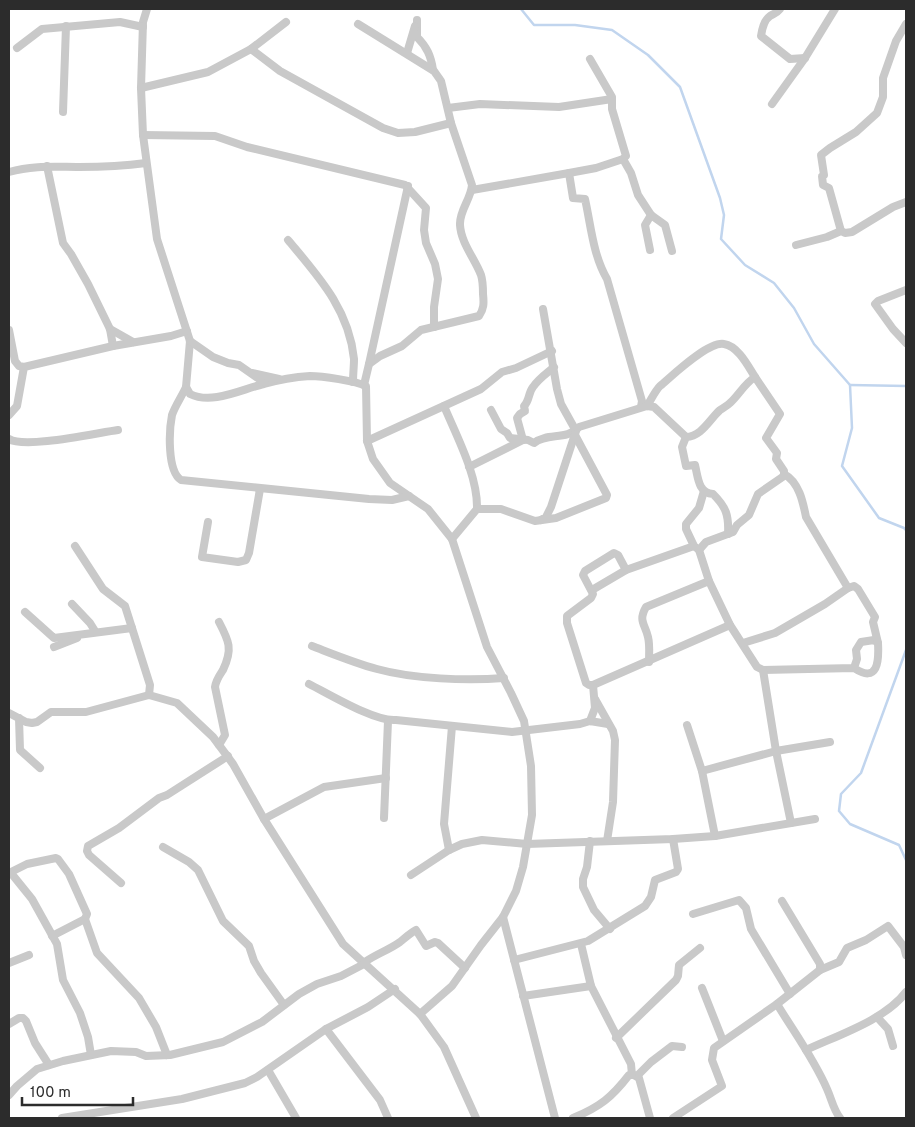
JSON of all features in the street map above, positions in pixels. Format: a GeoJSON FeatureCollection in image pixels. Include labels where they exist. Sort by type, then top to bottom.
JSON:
{"type":"FeatureCollection","features":[{"type":"Feature","properties":{"kind":"street"},"geometry":{"type":"LineString","coordinates":[[147,9],[142,27],[141,88],[146,163],[157,239],[190,341],[186,387],[173,414],[169,438],[173,470],[176,477],[181,480],[369,499],[392,500],[409,496]]}},
{"type":"Feature","properties":{"kind":"street"},"geometry":{"type":"LineString","coordinates":[[780,9],[766,21],[761,36],[790,59],[805,58]]}},
{"type":"Feature","properties":{"kind":"street"},"geometry":{"type":"LineString","coordinates":[[772,104],[805,58],[834,9]]}},
{"type":"Feature","properties":{"kind":"street"},"geometry":{"type":"LineString","coordinates":[[407,53],[417,20],[417,37],[426,46],[432,60],[433,70]]}},
{"type":"Feature","properties":{"kind":"street"},"geometry":{"type":"LineString","coordinates":[[17,48],[42,29],[120,22],[142,27]]}},
{"type":"Feature","properties":{"kind":"street"},"geometry":{"type":"LineString","coordinates":[[141,88],[208,72],[251,49],[286,22]]}},
{"type":"Feature","properties":{"kind":"street"},"geometry":{"type":"LineString","coordinates":[[358,24],[407,53],[439,75],[451,123],[472,185],[460,224],[464,238],[481,276],[484,304],[479,316],[421,330],[402,346],[380,356],[369,364]]}},
{"type":"Feature","properties":{"kind":"street"},"geometry":{"type":"LineString","coordinates":[[841,231],[828,188],[823,185],[822,176],[824,175],[821,155],[856,132],[877,113],[883,97],[883,78],[896,41],[906,24]]}},
{"type":"Feature","properties":{"kind":"street"},"geometry":{"type":"LineString","coordinates":[[63,112],[66,26]]}},
{"type":"Feature","properties":{"kind":"street"},"geometry":{"type":"LineString","coordinates":[[251,49],[280,71],[383,128],[398,133],[415,132],[451,123]]}},
{"type":"Feature","properties":{"kind":"street"},"geometry":{"type":"LineString","coordinates":[[472,190],[569,174],[596,168],[623,159],[626,156],[612,109],[612,99],[590,59]]}},
{"type":"Feature","properties":{"kind":"street"},"geometry":{"type":"LineString","coordinates":[[448,108],[480,104],[559,107],[612,99]]}},
{"type":"Feature","properties":{"kind":"street"},"geometry":{"type":"LineString","coordinates":[[143,135],[214,136],[247,147],[408,186],[426,208],[424,230],[426,243],[435,264],[438,280],[434,307],[434,327]]}},
{"type":"Feature","properties":{"kind":"street"},"geometry":{"type":"LineString","coordinates":[[623,159],[631,173],[638,195],[651,215],[665,226],[672,251]]}},
{"type":"Feature","properties":{"kind":"street"},"geometry":{"type":"LineString","coordinates":[[9,172],[47,166],[120,166],[146,163]]}},
{"type":"Feature","properties":{"kind":"street"},"geometry":{"type":"LineString","coordinates":[[47,166],[63,243],[88,284],[110,329],[113,346]]}},
{"type":"Feature","properties":{"kind":"street"},"geometry":{"type":"LineString","coordinates":[[569,174],[573,198],[584,199],[591,235],[602,271],[607,279],[644,406]]}},
{"type":"Feature","properties":{"kind":"street"},"geometry":{"type":"LineString","coordinates":[[408,186],[364,385],[366,389],[368,441],[373,459],[390,483],[428,509],[452,539],[487,647],[524,721],[531,766],[532,815],[516,891],[504,917],[452,986],[420,1014]]}},
{"type":"Feature","properties":{"kind":"street"},"geometry":{"type":"LineString","coordinates":[[796,245],[827,237],[841,231],[845,233],[852,232],[892,207],[906,202]]}},
{"type":"Feature","properties":{"kind":"street"},"geometry":{"type":"LineString","coordinates":[[650,250],[645,224],[651,215]]}},
{"type":"Feature","properties":{"kind":"street"},"geometry":{"type":"LineString","coordinates":[[288,240],[324,283],[335,302],[350,340],[354,359],[353,382]]}},
{"type":"Feature","properties":{"kind":"street"},"geometry":{"type":"LineString","coordinates":[[906,290],[878,300],[875,304],[906,343]]}},
{"type":"Feature","properties":{"kind":"street"},"geometry":{"type":"LineString","coordinates":[[477,509],[501,509],[535,521],[556,518],[608,497],[561,404],[544,309]]}},
{"type":"Feature","properties":{"kind":"street"},"geometry":{"type":"LineString","coordinates":[[110,329],[133,342]]}},
{"type":"Feature","properties":{"kind":"street"},"geometry":{"type":"LineString","coordinates":[[9,330],[15,361],[19,366],[24,367],[113,346],[187,332]]}},
{"type":"Feature","properties":{"kind":"street"},"geometry":{"type":"LineString","coordinates":[[190,341],[213,357],[239,365],[265,383]]}},
{"type":"Feature","properties":{"kind":"street"},"geometry":{"type":"LineString","coordinates":[[541,520],[546,516],[551,507],[579,427],[638,410],[644,406],[659,387],[674,373],[715,344],[725,344],[735,349],[780,414],[766,438],[777,453],[776,459],[784,474],[791,478],[806,507],[806,517],[848,588]]}},
{"type":"Feature","properties":{"kind":"street"},"geometry":{"type":"LineString","coordinates":[[368,441],[481,389],[502,372],[516,368],[552,351]]}},
{"type":"Feature","properties":{"kind":"street"},"geometry":{"type":"LineString","coordinates":[[9,415],[16,406],[24,367]]}},
{"type":"Feature","properties":{"kind":"street"},"geometry":{"type":"LineString","coordinates":[[523,440],[517,418],[524,411],[524,406],[528,402],[529,393],[533,386],[554,367]]}},
{"type":"Feature","properties":{"kind":"street"},"geometry":{"type":"LineString","coordinates":[[252,373],[283,380]]}},
{"type":"Feature","properties":{"kind":"street"},"geometry":{"type":"LineString","coordinates":[[186,387],[190,394],[203,398],[226,395],[265,383],[310,376],[364,385]]}},
{"type":"Feature","properties":{"kind":"street"},"geometry":{"type":"LineString","coordinates":[[686,437],[690,437],[708,426],[720,411],[730,404],[746,383],[755,377]]}},
{"type":"Feature","properties":{"kind":"street"},"geometry":{"type":"LineString","coordinates":[[444,406],[477,492],[477,509],[452,539]]}},
{"type":"Feature","properties":{"kind":"street"},"geometry":{"type":"LineString","coordinates":[[644,406],[654,407],[686,437]]}},
{"type":"Feature","properties":{"kind":"street"},"geometry":{"type":"LineString","coordinates":[[491,410],[501,429],[507,432],[510,438],[536,443],[541,438],[576,433]]}},
{"type":"Feature","properties":{"kind":"street"},"geometry":{"type":"LineString","coordinates":[[9,439],[14,443],[46,441],[118,430]]}},
{"type":"Feature","properties":{"kind":"street"},"geometry":{"type":"LineString","coordinates":[[686,437],[682,447],[686,466],[694,466],[699,483],[704,491],[708,494],[713,494],[722,502],[729,518],[728,534]]}},
{"type":"Feature","properties":{"kind":"street"},"geometry":{"type":"LineString","coordinates":[[469,467],[523,440]]}},
{"type":"Feature","properties":{"kind":"street"},"geometry":{"type":"LineString","coordinates":[[592,590],[626,570],[696,548],[706,542],[733,532],[747,518],[758,494],[784,474]]}},
{"type":"Feature","properties":{"kind":"street"},"geometry":{"type":"LineString","coordinates":[[208,522],[202,557],[238,562],[246,560],[249,553],[260,489]]}},
{"type":"Feature","properties":{"kind":"street"},"geometry":{"type":"LineString","coordinates":[[704,491],[699,508],[686,526],[730,625],[757,667],[763,670],[854,668],[860,672],[868,673],[876,668],[879,660],[878,643],[873,622],[875,617],[858,589],[854,586],[775,633],[743,643]]}},
{"type":"Feature","properties":{"kind":"street"},"geometry":{"type":"LineString","coordinates":[[75,546],[103,589],[125,606],[150,685],[150,695]]}},
{"type":"Feature","properties":{"kind":"street"},"geometry":{"type":"LineString","coordinates":[[626,570],[618,555],[614,553],[585,571],[583,575],[592,590],[591,598],[566,616],[586,683],[589,685],[649,662],[730,625]]}},
{"type":"Feature","properties":{"kind":"street"},"geometry":{"type":"LineString","coordinates":[[649,662],[648,638],[642,623],[642,614],[646,607],[710,581]]}},
{"type":"Feature","properties":{"kind":"street"},"geometry":{"type":"LineString","coordinates":[[72,604],[90,623],[91,632]]}},
{"type":"Feature","properties":{"kind":"street"},"geometry":{"type":"LineString","coordinates":[[24,612],[54,638],[132,628]]}},
{"type":"Feature","properties":{"kind":"street"},"geometry":{"type":"LineString","coordinates":[[219,622],[230,644],[223,669],[215,682],[225,735],[220,745]]}},
{"type":"Feature","properties":{"kind":"street"},"geometry":{"type":"LineString","coordinates":[[54,647],[91,632]]}},
{"type":"Feature","properties":{"kind":"street"},"geometry":{"type":"LineString","coordinates":[[854,668],[857,659],[856,650],[861,642],[874,640],[878,643]]}},
{"type":"Feature","properties":{"kind":"street"},"geometry":{"type":"LineString","coordinates":[[312,646],[378,670],[440,678],[485,680],[504,678]]}},
{"type":"Feature","properties":{"kind":"street"},"geometry":{"type":"LineString","coordinates":[[763,670],[776,751],[791,823]]}},
{"type":"Feature","properties":{"kind":"street"},"geometry":{"type":"LineString","coordinates":[[309,684],[368,714],[388,721],[396,720],[512,732],[580,724],[590,720],[608,724]]}},
{"type":"Feature","properties":{"kind":"street"},"geometry":{"type":"LineString","coordinates":[[590,720],[595,708],[593,685]]}},
{"type":"Feature","properties":{"kind":"street"},"geometry":{"type":"LineString","coordinates":[[9,713],[32,723],[37,722],[51,712],[86,712],[150,695],[177,703],[213,737],[228,756],[264,819],[343,944],[395,989],[420,1014],[444,1047],[476,1118]]}},
{"type":"Feature","properties":{"kind":"street"},"geometry":{"type":"LineString","coordinates":[[595,699],[613,731],[615,740],[613,802],[607,841]]}},
{"type":"Feature","properties":{"kind":"street"},"geometry":{"type":"LineString","coordinates":[[19,718],[20,750],[40,768]]}},
{"type":"Feature","properties":{"kind":"street"},"geometry":{"type":"LineString","coordinates":[[384,818],[388,721]]}},
{"type":"Feature","properties":{"kind":"street"},"geometry":{"type":"LineString","coordinates":[[687,725],[702,771],[715,836]]}},
{"type":"Feature","properties":{"kind":"street"},"geometry":{"type":"LineString","coordinates":[[449,850],[444,824],[452,726]]}},
{"type":"Feature","properties":{"kind":"street"},"geometry":{"type":"LineString","coordinates":[[702,771],[776,751],[830,742]]}},
{"type":"Feature","properties":{"kind":"street"},"geometry":{"type":"LineString","coordinates":[[122,883],[89,854],[87,851],[88,846],[119,828],[159,798],[167,795],[228,756]]}},
{"type":"Feature","properties":{"kind":"street"},"geometry":{"type":"LineString","coordinates":[[264,819],[324,787],[386,778]]}},
{"type":"Feature","properties":{"kind":"street"},"geometry":{"type":"LineString","coordinates":[[411,875],[449,850],[462,844],[482,840],[527,844],[674,839],[715,836],[815,819]]}},
{"type":"Feature","properties":{"kind":"street"},"geometry":{"type":"LineString","coordinates":[[514,960],[581,944],[610,929],[645,906],[651,897],[655,880],[676,872],[678,869],[674,839]]}},
{"type":"Feature","properties":{"kind":"street"},"geometry":{"type":"LineString","coordinates":[[590,842],[588,867],[583,879],[583,887],[594,910],[610,929]]}},
{"type":"Feature","properties":{"kind":"street"},"geometry":{"type":"LineString","coordinates":[[163,846],[198,870],[223,921],[249,946],[254,961],[261,973],[284,1005]]}},
{"type":"Feature","properties":{"kind":"street"},"geometry":{"type":"LineString","coordinates":[[91,1055],[88,1037],[80,1013],[63,980],[57,944],[32,899],[10,873],[27,864],[57,858],[69,874],[87,914],[85,919],[97,953],[139,998],[156,1027],[167,1055]]}},
{"type":"Feature","properties":{"kind":"street"},"geometry":{"type":"LineString","coordinates":[[693,914],[739,900],[746,908],[751,929],[790,994]]}},
{"type":"Feature","properties":{"kind":"street"},"geometry":{"type":"LineString","coordinates":[[782,901],[820,964],[820,970]]}},
{"type":"Feature","properties":{"kind":"street"},"geometry":{"type":"LineString","coordinates":[[504,917],[555,1118]]}},
{"type":"Feature","properties":{"kind":"street"},"geometry":{"type":"LineString","coordinates":[[52,936],[85,919]]}},
{"type":"Feature","properties":{"kind":"street"},"geometry":{"type":"LineString","coordinates":[[673,1118],[722,1086],[712,1060],[714,1048],[777,1004],[820,970],[839,962],[847,948],[866,940],[888,926],[904,947],[906,955]]}},
{"type":"Feature","properties":{"kind":"street"},"geometry":{"type":"LineString","coordinates":[[9,1096],[17,1086],[38,1069],[49,1065],[111,1051],[136,1052],[146,1056],[167,1055],[223,1042],[262,1022],[317,984],[340,976],[416,930],[426,946],[435,942],[438,943],[465,968]]}},
{"type":"Feature","properties":{"kind":"street"},"geometry":{"type":"LineString","coordinates":[[581,944],[591,986],[631,1064],[650,1118]]}},
{"type":"Feature","properties":{"kind":"street"},"geometry":{"type":"LineString","coordinates":[[616,1038],[676,980],[679,965],[700,948]]}},
{"type":"Feature","properties":{"kind":"street"},"geometry":{"type":"LineString","coordinates":[[9,963],[29,955]]}},
{"type":"Feature","properties":{"kind":"street"},"geometry":{"type":"LineString","coordinates":[[523,996],[591,986]]}},
{"type":"Feature","properties":{"kind":"street"},"geometry":{"type":"LineString","coordinates":[[702,988],[723,1041]]}},
{"type":"Feature","properties":{"kind":"street"},"geometry":{"type":"LineString","coordinates":[[62,1118],[182,1099],[245,1083],[268,1070],[326,1029],[368,1007],[395,989]]}},
{"type":"Feature","properties":{"kind":"street"},"geometry":{"type":"LineString","coordinates":[[806,1050],[877,1017],[905,998]]}},
{"type":"Feature","properties":{"kind":"street"},"geometry":{"type":"LineString","coordinates":[[777,1004],[806,1050],[828,1090],[833,1108],[840,1118]]}},
{"type":"Feature","properties":{"kind":"street"},"geometry":{"type":"LineString","coordinates":[[877,1017],[888,1029],[893,1046]]}},
{"type":"Feature","properties":{"kind":"street"},"geometry":{"type":"LineString","coordinates":[[9,1024],[19,1018],[23,1018],[26,1021],[35,1043],[49,1065]]}},
{"type":"Feature","properties":{"kind":"street"},"geometry":{"type":"LineString","coordinates":[[326,1029],[380,1100],[388,1118]]}},
{"type":"Feature","properties":{"kind":"street"},"geometry":{"type":"LineString","coordinates":[[574,1118],[600,1105],[614,1094],[630,1076],[635,1075],[672,1046],[682,1047]]}},
{"type":"Feature","properties":{"kind":"street"},"geometry":{"type":"LineString","coordinates":[[268,1070],[296,1118]]}},
{"type":"Feature","properties":{"kind":"street"},"geometry":{"type":"LineString","coordinates":[[118,1109],[121,1118]]}},
{"type":"Feature","properties":{"kind":"waterway"},"geometry":{"type":"LineString","coordinates":[[521,9],[534,25],[575,25],[612,30],[648,55],[680,87],[720,198],[724,215],[721,239],[745,265],[774,283],[794,308],[814,344],[850,385],[852,428],[842,466],[879,518],[906,530]]}},
{"type":"Feature","properties":{"kind":"waterway"},"geometry":{"type":"LineString","coordinates":[[850,385],[906,386]]}},
{"type":"Feature","properties":{"kind":"waterway"},"geometry":{"type":"LineString","coordinates":[[906,650],[861,773],[841,794],[839,811],[850,824],[899,845],[906,860]]}}]}
